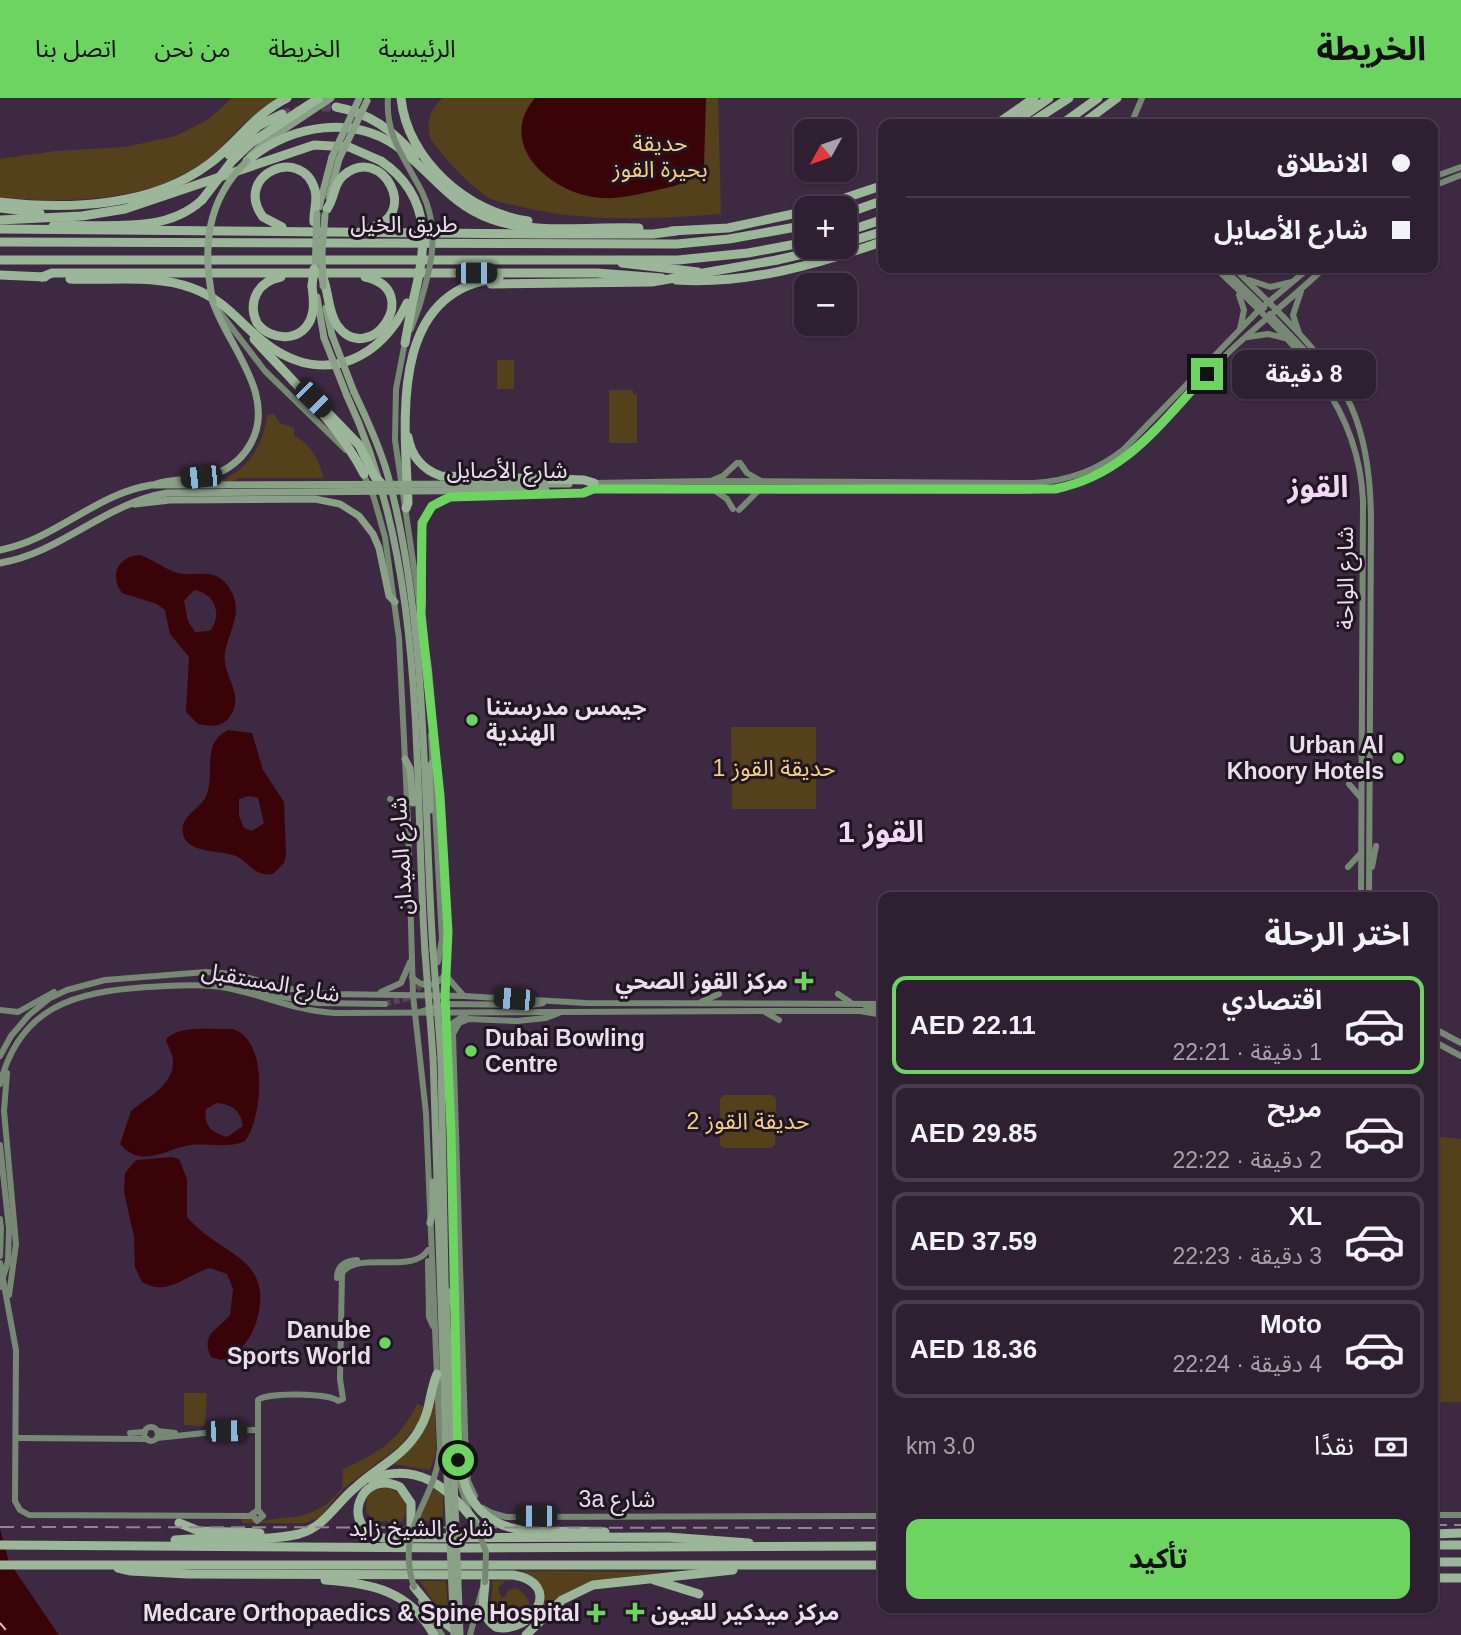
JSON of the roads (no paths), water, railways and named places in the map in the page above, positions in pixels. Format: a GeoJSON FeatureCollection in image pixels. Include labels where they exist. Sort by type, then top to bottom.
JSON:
{"type":"FeatureCollection","features":[{"type":"Feature","properties":{"kind":"highway"},"geometry":{"type":"LineString","coordinates":[[163,188],[209,164],[253,120],[287,98]]}},
{"type":"Feature","properties":{"kind":"highway"},"geometry":{"type":"LineString","coordinates":[[3,229],[156,223],[181,215],[202,200],[244,149],[319,98]]}},
{"type":"Feature","properties":{"kind":"highway"},"geometry":{"type":"LineString","coordinates":[[401,98],[405,122],[418,147],[461,194],[499,215],[564,227]]}},
{"type":"Feature","properties":{"kind":"highway"},"geometry":{"type":"LineString","coordinates":[[1004,119],[1034,98]]}},
{"type":"Feature","properties":{"kind":"highway"},"geometry":{"type":"LineString","coordinates":[[1019,119],[1049,98]]}},
{"type":"Feature","properties":{"kind":"highway"},"geometry":{"type":"LineString","coordinates":[[1037,119],[1069,98]]}},
{"type":"Feature","properties":{"kind":"highway"},"geometry":{"type":"LineString","coordinates":[[1069,119],[1098,98]]}},
{"type":"Feature","properties":{"kind":"highway"},"geometry":{"type":"LineString","coordinates":[[1089,119],[1116,100]]}},
{"type":"Feature","properties":{"kind":"highway"},"geometry":{"type":"LineString","coordinates":[[333,103],[369,117],[393,133],[448,194]]}},
{"type":"Feature","properties":{"kind":"highway"},"geometry":{"type":"LineString","coordinates":[[0,202],[50,206],[91,204],[127,198],[178,184],[210,170],[258,126],[282,114]]}},
{"type":"Feature","properties":{"kind":"highway"},"geometry":{"type":"LineString","coordinates":[[247,161],[280,139],[308,130],[347,128],[385,139],[405,152],[448,194],[476,213],[499,222],[522,226],[676,231]]}},
{"type":"Feature","properties":{"kind":"highway"},"geometry":{"type":"LineString","coordinates":[[0,220],[73,217],[153,202],[308,146],[342,146],[362,151],[381,161],[403,181],[417,206],[424,234],[421,270],[405,343]]}},
{"type":"Feature","properties":{"kind":"highway"},"geometry":{"type":"LineString","coordinates":[[301,230],[276,226],[262,217],[255,199],[260,180],[269,172],[280,167],[302,172],[314,187],[321,213]]}},
{"type":"Feature","properties":{"kind":"highway"},"geometry":{"type":"LineString","coordinates":[[316,227],[338,182],[350,171],[367,168],[385,176],[394,195],[390,215],[376,227],[349,231]]}},
{"type":"Feature","properties":{"kind":"highway"},"geometry":{"type":"LineString","coordinates":[[851,196],[878,187]]}},
{"type":"Feature","properties":{"kind":"highway"},"geometry":{"type":"LineString","coordinates":[[857,210],[878,202]]}},
{"type":"Feature","properties":{"kind":"highway"},"geometry":{"type":"LineString","coordinates":[[0,208],[73,217]]}},
{"type":"Feature","properties":{"kind":"highway"},"geometry":{"type":"LineString","coordinates":[[3,229],[653,234],[741,226],[794,214]]}},
{"type":"Feature","properties":{"kind":"highway"},"geometry":{"type":"LineString","coordinates":[[857,228],[878,221]]}},
{"type":"Feature","properties":{"kind":"highway","name":"طريق الخيل"},"geometry":{"type":"LineString","coordinates":[[0,242],[677,244],[729,239],[794,227]]}},
{"type":"Feature","properties":{"kind":"highway"},"geometry":{"type":"LineString","coordinates":[[857,239],[878,233]]}},
{"type":"Feature","properties":{"kind":"highway"},"geometry":{"type":"LineString","coordinates":[[311,271],[322,283],[622,275],[704,280],[764,273],[829,258],[878,243]]}},
{"type":"Feature","properties":{"kind":"highway","name":"طريق الخيل"},"geometry":{"type":"LineString","coordinates":[[0,260],[614,260],[713,258],[794,244]]}},
{"type":"Feature","properties":{"kind":"highway"},"geometry":{"type":"LineString","coordinates":[[434,313],[465,291],[491,284],[652,282],[794,256]]}},
{"type":"Feature","properties":{"kind":"highway"},"geometry":{"type":"LineString","coordinates":[[614,260],[631,266],[674,271],[764,273]]}},
{"type":"Feature","properties":{"kind":"highway"},"geometry":{"type":"LineString","coordinates":[[42,277],[50,274],[311,271],[322,283],[334,319],[347,334],[368,337],[379,332],[388,323],[392,303],[388,291],[379,282],[364,276],[322,283]]}},
{"type":"Feature","properties":{"kind":"highway"},"geometry":{"type":"LineString","coordinates":[[311,271],[276,277],[262,285],[252,308],[259,327],[277,337],[290,337],[302,331],[313,313],[322,283]]}},
{"type":"Feature","properties":{"kind":"highway"},"geometry":{"type":"LineString","coordinates":[[0,275],[171,282],[192,288],[234,312],[274,349],[299,360],[321,364],[348,361],[372,350],[413,305]]}},
{"type":"Feature","properties":{"kind":"highway"},"geometry":{"type":"LineString","coordinates":[[406,508],[408,503],[403,414],[407,379],[414,349],[434,313],[455,293],[487,280],[622,275]]}},
{"type":"Feature","properties":{"kind":"highway"},"geometry":{"type":"LineString","coordinates":[[216,302],[300,390],[346,444],[364,474]]}},
{"type":"Feature","properties":{"kind":"highway"},"geometry":{"type":"LineString","coordinates":[[300,390],[354,439],[375,477],[382,483]]}},
{"type":"Feature","properties":{"kind":"highway"},"geometry":{"type":"LineString","coordinates":[[403,414],[413,454],[425,468],[436,474],[448,478],[584,480],[594,486]]}},
{"type":"Feature","properties":{"kind":"highway"},"geometry":{"type":"LineString","coordinates":[[149,1545],[192,1539],[296,1535],[315,1527],[329,1516],[354,1488],[396,1457],[415,1437],[430,1406],[437,1374]]}},
{"type":"Feature","properties":{"kind":"highway"},"geometry":{"type":"LineString","coordinates":[[449,1453],[470,1497],[485,1516],[499,1524],[522,1531],[594,1531],[627,1538]]}},
{"type":"Feature","properties":{"kind":"highway"},"geometry":{"type":"LineString","coordinates":[[354,1488],[387,1474],[420,1475],[448,1490],[475,1522]]}},
{"type":"Feature","properties":{"kind":"highway"},"geometry":{"type":"LineString","coordinates":[[411,1527],[411,1503],[400,1487],[382,1483],[362,1496],[358,1509],[361,1523],[370,1533],[383,1538],[718,1539],[768,1547]]}},
{"type":"Feature","properties":{"kind":"highway"},"geometry":{"type":"LineString","coordinates":[[179,1523],[199,1531],[259,1531],[264,1537]]}},
{"type":"Feature","properties":{"kind":"highway"},"geometry":{"type":"LineString","coordinates":[[1438,1534],[1461,1533]]}},
{"type":"Feature","properties":{"kind":"highway","name":"شارع الشيخ زايد"},"geometry":{"type":"LineString","coordinates":[[0,1545],[454,1548],[878,1546]]}},
{"type":"Feature","properties":{"kind":"highway"},"geometry":{"type":"LineString","coordinates":[[1438,1545],[1461,1545]]}},
{"type":"Feature","properties":{"kind":"highway"},"geometry":{"type":"LineString","coordinates":[[1438,1562],[1461,1562]]}},
{"type":"Feature","properties":{"kind":"highway","name":"شارع الشيخ زايد"},"geometry":{"type":"LineString","coordinates":[[0,1565],[878,1565]]}},
{"type":"Feature","properties":{"kind":"highway"},"geometry":{"type":"LineString","coordinates":[[114,1565],[135,1572],[518,1575],[528,1579],[538,1591],[541,1601],[537,1615],[528,1626],[520,1630],[509,1632],[497,1628],[488,1620],[484,1609],[485,1582]]}},
{"type":"Feature","properties":{"kind":"highway"},"geometry":{"type":"LineString","coordinates":[[526,1635],[574,1592],[600,1583],[768,1565]]}},
{"type":"Feature","properties":{"kind":"highway"},"geometry":{"type":"LineString","coordinates":[[274,1574],[359,1582],[384,1589],[411,1606],[434,1635]]}},
{"type":"Feature","properties":{"kind":"highway"},"geometry":{"type":"LineString","coordinates":[[1438,1576],[1461,1576]]}},
{"type":"Feature","properties":{"kind":"highway"},"geometry":{"type":"LineString","coordinates":[[635,1579],[662,1581],[681,1590],[699,1594]]}},
{"type":"Feature","properties":{"kind":"highway"},"geometry":{"type":"LineString","coordinates":[[414,1587],[441,1620],[462,1635]]}},
{"type":"Feature","properties":{"kind":"main road"},"geometry":{"type":"LineString","coordinates":[[387,98],[393,141],[422,192],[432,224],[431,265],[413,305]]}},
{"type":"Feature","properties":{"kind":"main road"},"geometry":{"type":"LineString","coordinates":[[1133,119],[1142,98]]}},
{"type":"Feature","properties":{"kind":"main road","name":"شارع الميدان"},"geometry":{"type":"LineString","coordinates":[[364,99],[336,158],[321,213],[322,283],[328,336],[382,483],[399,568],[410,652],[418,831],[437,1057],[444,1212],[454,1635]]}},
{"type":"Feature","properties":{"kind":"main road"},"geometry":{"type":"LineString","coordinates":[[151,485],[208,476],[226,469],[245,453],[257,430],[259,411],[256,392],[216,302],[207,266],[209,225],[223,190],[265,142],[333,103]]}},
{"type":"Feature","properties":{"kind":"main road"},"geometry":{"type":"LineString","coordinates":[[1438,175],[1461,167]]}},
{"type":"Feature","properties":{"kind":"main road"},"geometry":{"type":"LineString","coordinates":[[1438,184],[1461,175]]}},
{"type":"Feature","properties":{"kind":"main road"},"geometry":{"type":"LineString","coordinates":[[311,271],[316,227]]}},
{"type":"Feature","properties":{"kind":"main road","name":"شارع الواحة"},"geometry":{"type":"LineString","coordinates":[[1221,273],[1302,340],[1339,385],[1358,425],[1370,489],[1369,892]]}},
{"type":"Feature","properties":{"kind":"main road"},"geometry":{"type":"LineString","coordinates":[[1228,273],[1264,307]]}},
{"type":"Feature","properties":{"kind":"main road","name":"شارع الواحة"},"geometry":{"type":"LineString","coordinates":[[1238,273],[1287,339],[1318,374],[1338,406],[1352,435],[1360,469],[1363,500],[1361,892]]}},
{"type":"Feature","properties":{"kind":"main road"},"geometry":{"type":"LineString","coordinates":[[1240,273],[1255,284],[1270,287],[1296,280]]}},
{"type":"Feature","properties":{"kind":"main road","name":"شارع الأصايل"},"geometry":{"type":"LineString","coordinates":[[0,563],[34,554],[118,507],[147,497],[177,492],[594,486],[708,481],[1033,483],[1081,475],[1108,461],[1131,442],[1239,331],[1304,273]]}},
{"type":"Feature","properties":{"kind":"main road","name":"شارع الأصايل"},"geometry":{"type":"LineString","coordinates":[[594,486],[712,490],[1025,491],[1073,485],[1104,473],[1130,455],[1245,337],[1319,273]]}},
{"type":"Feature","properties":{"kind":"main road"},"geometry":{"type":"LineString","coordinates":[[1231,282],[1243,304],[1239,331]]}},
{"type":"Feature","properties":{"kind":"main road"},"geometry":{"type":"LineString","coordinates":[[1302,289],[1293,315],[1302,340]]}},
{"type":"Feature","properties":{"kind":"main road"},"geometry":{"type":"LineString","coordinates":[[216,302],[257,361],[341,444],[364,474],[382,524],[395,602],[402,682],[411,959],[416,995],[416,1039],[426,1113],[437,1374],[449,1453],[486,1552],[485,1582],[470,1635]]}},
{"type":"Feature","properties":{"kind":"main road"},"geometry":{"type":"LineString","coordinates":[[1271,315],[1329,378],[1339,385]]}},
{"type":"Feature","properties":{"kind":"main road"},"geometry":{"type":"LineString","coordinates":[[1245,337],[1268,334],[1287,339]]}},
{"type":"Feature","properties":{"kind":"main road"},"geometry":{"type":"LineString","coordinates":[[405,343],[396,389],[394,419],[398,468],[421,614],[434,727],[448,932],[445,1000],[456,1363],[449,1453],[411,1527],[408,1553],[414,1587],[442,1635]]}},
{"type":"Feature","properties":{"kind":"main road","name":"شارع الميدان"},"geometry":{"type":"LineString","coordinates":[[351,394],[387,474],[404,551],[418,688],[428,849],[429,951]]}},
{"type":"Feature","properties":{"kind":"main road"},"geometry":{"type":"LineString","coordinates":[[708,481],[723,476],[739,463],[747,473],[763,482]]}},
{"type":"Feature","properties":{"kind":"main road","name":"شارع الأصايل"},"geometry":{"type":"LineString","coordinates":[[0,550],[30,542],[116,495],[151,485],[545,487]]}},
{"type":"Feature","properties":{"kind":"main road"},"geometry":{"type":"LineString","coordinates":[[421,614],[422,528],[426,514],[436,503],[450,497],[583,493],[594,486]]}},
{"type":"Feature","properties":{"kind":"main road"},"geometry":{"type":"LineString","coordinates":[[712,490],[727,499],[736,510],[759,490]]}},
{"type":"Feature","properties":{"kind":"main road"},"geometry":{"type":"LineString","coordinates":[[118,507],[170,500],[315,499],[340,504],[359,516],[373,534],[379,548],[389,596],[395,602]]}},
{"type":"Feature","properties":{"kind":"main road"},"geometry":{"type":"LineString","coordinates":[[434,727],[431,736],[432,763],[442,939],[438,962]]}},
{"type":"Feature","properties":{"kind":"main road"},"geometry":{"type":"LineString","coordinates":[[405,760],[410,768],[418,831]]}},
{"type":"Feature","properties":{"kind":"main road"},"geometry":{"type":"LineString","coordinates":[[428,849],[429,768],[432,763]]}},
{"type":"Feature","properties":{"kind":"main road"},"geometry":{"type":"LineString","coordinates":[[1349,784],[1361,798]]}},
{"type":"Feature","properties":{"kind":"main road"},"geometry":{"type":"LineString","coordinates":[[390,799],[402,806],[408,821]]}},
{"type":"Feature","properties":{"kind":"main road"},"geometry":{"type":"LineString","coordinates":[[1369,886],[1376,846]]}},
{"type":"Feature","properties":{"kind":"main road"},"geometry":{"type":"LineString","coordinates":[[1348,867],[1361,853]]}},
{"type":"Feature","properties":{"kind":"main road"},"geometry":{"type":"LineString","coordinates":[[369,995],[397,987],[405,977],[411,959]]}},
{"type":"Feature","properties":{"kind":"main road","name":"شارع المستقبل"},"geometry":{"type":"LineString","coordinates":[[0,1056],[11,1036],[29,1015],[50,998],[67,990],[105,981],[216,972],[244,975],[303,991],[416,995],[445,1000]]}},
{"type":"Feature","properties":{"kind":"main road"},"geometry":{"type":"LineString","coordinates":[[412,977],[420,984],[430,985],[446,974]]}},
{"type":"Feature","properties":{"kind":"main road"},"geometry":{"type":"LineString","coordinates":[[446,974],[456,990],[464,996]]}},
{"type":"Feature","properties":{"kind":"main road","name":"شارع المستقبل"},"geometry":{"type":"LineString","coordinates":[[0,1084],[18,1043],[47,1012],[76,997],[96,991],[187,985],[239,990],[276,1003],[311,1011],[394,1014],[559,1013]]}},
{"type":"Feature","properties":{"kind":"main road"},"geometry":{"type":"LineString","coordinates":[[0,1010],[18,1012],[43,996],[67,990]]}},
{"type":"Feature","properties":{"kind":"main road"},"geometry":{"type":"LineString","coordinates":[[239,990],[317,1003],[385,1004]]}},
{"type":"Feature","properties":{"kind":"main road"},"geometry":{"type":"LineString","coordinates":[[698,1003],[719,994]]}},
{"type":"Feature","properties":{"kind":"main road"},"geometry":{"type":"LineString","coordinates":[[838,994],[852,1003]]}},
{"type":"Feature","properties":{"kind":"main road"},"geometry":{"type":"LineString","coordinates":[[416,995],[437,1013],[447,1051]]}},
{"type":"Feature","properties":{"kind":"main road"},"geometry":{"type":"LineString","coordinates":[[414,1012],[464,996],[545,1001],[878,1004]]}},
{"type":"Feature","properties":{"kind":"main road"},"geometry":{"type":"LineString","coordinates":[[445,1000],[532,1006],[545,1001]]}},
{"type":"Feature","properties":{"kind":"main road"},"geometry":{"type":"LineString","coordinates":[[429,1005],[446,1013]]}},
{"type":"Feature","properties":{"kind":"main road"},"geometry":{"type":"LineString","coordinates":[[763,1011],[779,1020]]}},
{"type":"Feature","properties":{"kind":"main road"},"geometry":{"type":"LineString","coordinates":[[559,1013],[878,1012]]}},
{"type":"Feature","properties":{"kind":"main road"},"geometry":{"type":"LineString","coordinates":[[447,1051],[451,1026],[470,1013],[481,1020]]}},
{"type":"Feature","properties":{"kind":"main road","name":"3a شارع"},"geometry":{"type":"LineString","coordinates":[[559,1013],[546,1018],[517,1021],[462,1022],[453,1034],[467,1473],[476,1497],[492,1513],[506,1517],[878,1516]]}},
{"type":"Feature","properties":{"kind":"main road"},"geometry":{"type":"LineString","coordinates":[[394,1014],[410,1023],[416,1039]]}},
{"type":"Feature","properties":{"kind":"main road"},"geometry":{"type":"LineString","coordinates":[[1438,1031],[1461,1043]]}},
{"type":"Feature","properties":{"kind":"main road"},"geometry":{"type":"LineString","coordinates":[[9,1308],[16,1237],[3,1104],[7,1076],[18,1043]]}},
{"type":"Feature","properties":{"kind":"main road"},"geometry":{"type":"LineString","coordinates":[[1438,1044],[1461,1056]]}},
{"type":"Feature","properties":{"kind":"main road","name":"شارع الميدان"},"geometry":{"type":"LineString","coordinates":[[437,1057],[437,1172],[449,1453],[462,1635]]}},
{"type":"Feature","properties":{"kind":"main road"},"geometry":{"type":"LineString","coordinates":[[451,1131],[457,1138]]}},
{"type":"Feature","properties":{"kind":"main road"},"geometry":{"type":"LineString","coordinates":[[0,1145],[9,1229],[8,1261],[0,1287]]}},
{"type":"Feature","properties":{"kind":"main road"},"geometry":{"type":"LineString","coordinates":[[430,1223],[433,1212],[433,1178],[437,1172]]}},
{"type":"Feature","properties":{"kind":"main road"},"geometry":{"type":"LineString","coordinates":[[428,1195],[425,1201],[429,1317],[435,1328]]}},
{"type":"Feature","properties":{"kind":"main road"},"geometry":{"type":"LineString","coordinates":[[453,1209],[460,1265]]}},
{"type":"Feature","properties":{"kind":"main road"},"geometry":{"type":"LineString","coordinates":[[444,1212],[448,1221],[451,1300],[454,1308]]}},
{"type":"Feature","properties":{"kind":"main road"},"geometry":{"type":"LineString","coordinates":[[0,1219],[0,1256]]}},
{"type":"Feature","properties":{"kind":"main road"},"geometry":{"type":"LineString","coordinates":[[0,1245],[10,1245],[16,1237]]}},
{"type":"Feature","properties":{"kind":"main road"},"geometry":{"type":"LineString","coordinates":[[418,1259],[428,1250]]}},
{"type":"Feature","properties":{"kind":"main road"},"geometry":{"type":"LineString","coordinates":[[0,1263],[16,1350],[16,1493],[22,1508],[37,1514],[252,1516],[254,1511],[258,1510],[257,1403],[262,1396],[336,1394],[339,1348],[337,1275],[341,1265],[350,1261],[418,1259],[428,1265]]}},
{"type":"Feature","properties":{"kind":"main road"},"geometry":{"type":"LineString","coordinates":[[456,1363],[461,1328]]}},
{"type":"Feature","properties":{"kind":"main road"},"geometry":{"type":"LineString","coordinates":[[146,1436],[151,1428],[157,1435]]}},
{"type":"Feature","properties":{"kind":"main road"},"geometry":{"type":"LineString","coordinates":[[16,1436],[146,1436],[152,1441],[157,1435],[257,1428]]}},
{"type":"Feature","properties":{"kind":"main road"},"geometry":{"type":"LineString","coordinates":[[1438,1515],[1461,1515]]}},
{"type":"Feature","properties":{"kind":"tunnel"},"geometry":{"type":"LineString","coordinates":[[282,114],[313,107],[336,107]]}},
{"type":"Feature","properties":{"kind":"tunnel"},"geometry":{"type":"LineString","coordinates":[[385,1004],[407,998],[425,982]]}},
{"type":"Feature","properties":{"kind":"railway"},"geometry":{"type":"LineString","coordinates":[[1438,1525],[1461,1525]]}},
{"type":"Feature","properties":{"kind":"railway"},"geometry":{"type":"LineString","coordinates":[[0,1527],[878,1528]]}},
{"type":"Feature","properties":{"kind":"place","name":"جيمس مدرستنا الهندية"},"geometry":{"type":"Point","coordinates":[472,720]}},
{"type":"Feature","properties":{"kind":"place","name":"Urban Al Khoory Hotels"},"geometry":{"type":"Point","coordinates":[1398,758]}},
{"type":"Feature","properties":{"kind":"place","name":"مركز القوز الصحي"},"geometry":{"type":"Point","coordinates":[804,981]}},
{"type":"Feature","properties":{"kind":"place","name":"Dubai Bowling Centre"},"geometry":{"type":"Point","coordinates":[471,1051]}},
{"type":"Feature","properties":{"kind":"place","name":"Danube Sports World"},"geometry":{"type":"Point","coordinates":[385,1343]}},
{"type":"Feature","properties":{"kind":"place","name":"مركز ميدكير للعيون"},"geometry":{"type":"Point","coordinates":[635,1612]}},
{"type":"Feature","properties":{"kind":"place","name":"Medcare Orthopaedics & Spine Hospital"},"geometry":{"type":"Point","coordinates":[596,1613]}},
{"type":"Feature","properties":{"kind":"district","name":"القوز"},"geometry":{"type":"Point","coordinates":[1318,487]}},
{"type":"Feature","properties":{"kind":"district","name":"القوز 1"},"geometry":{"type":"Point","coordinates":[881,832]}},
{"type":"Feature","properties":{"kind":"park label","name":"حديقة بحيرة القوز"},"geometry":{"type":"Point","coordinates":[660,156]}},
{"type":"Feature","properties":{"kind":"park label","name":"حديقة القوز 1"},"geometry":{"type":"Point","coordinates":[774,768]}},
{"type":"Feature","properties":{"kind":"park label","name":"حديقة القوز 2"},"geometry":{"type":"Point","coordinates":[748,1121]}}]}
